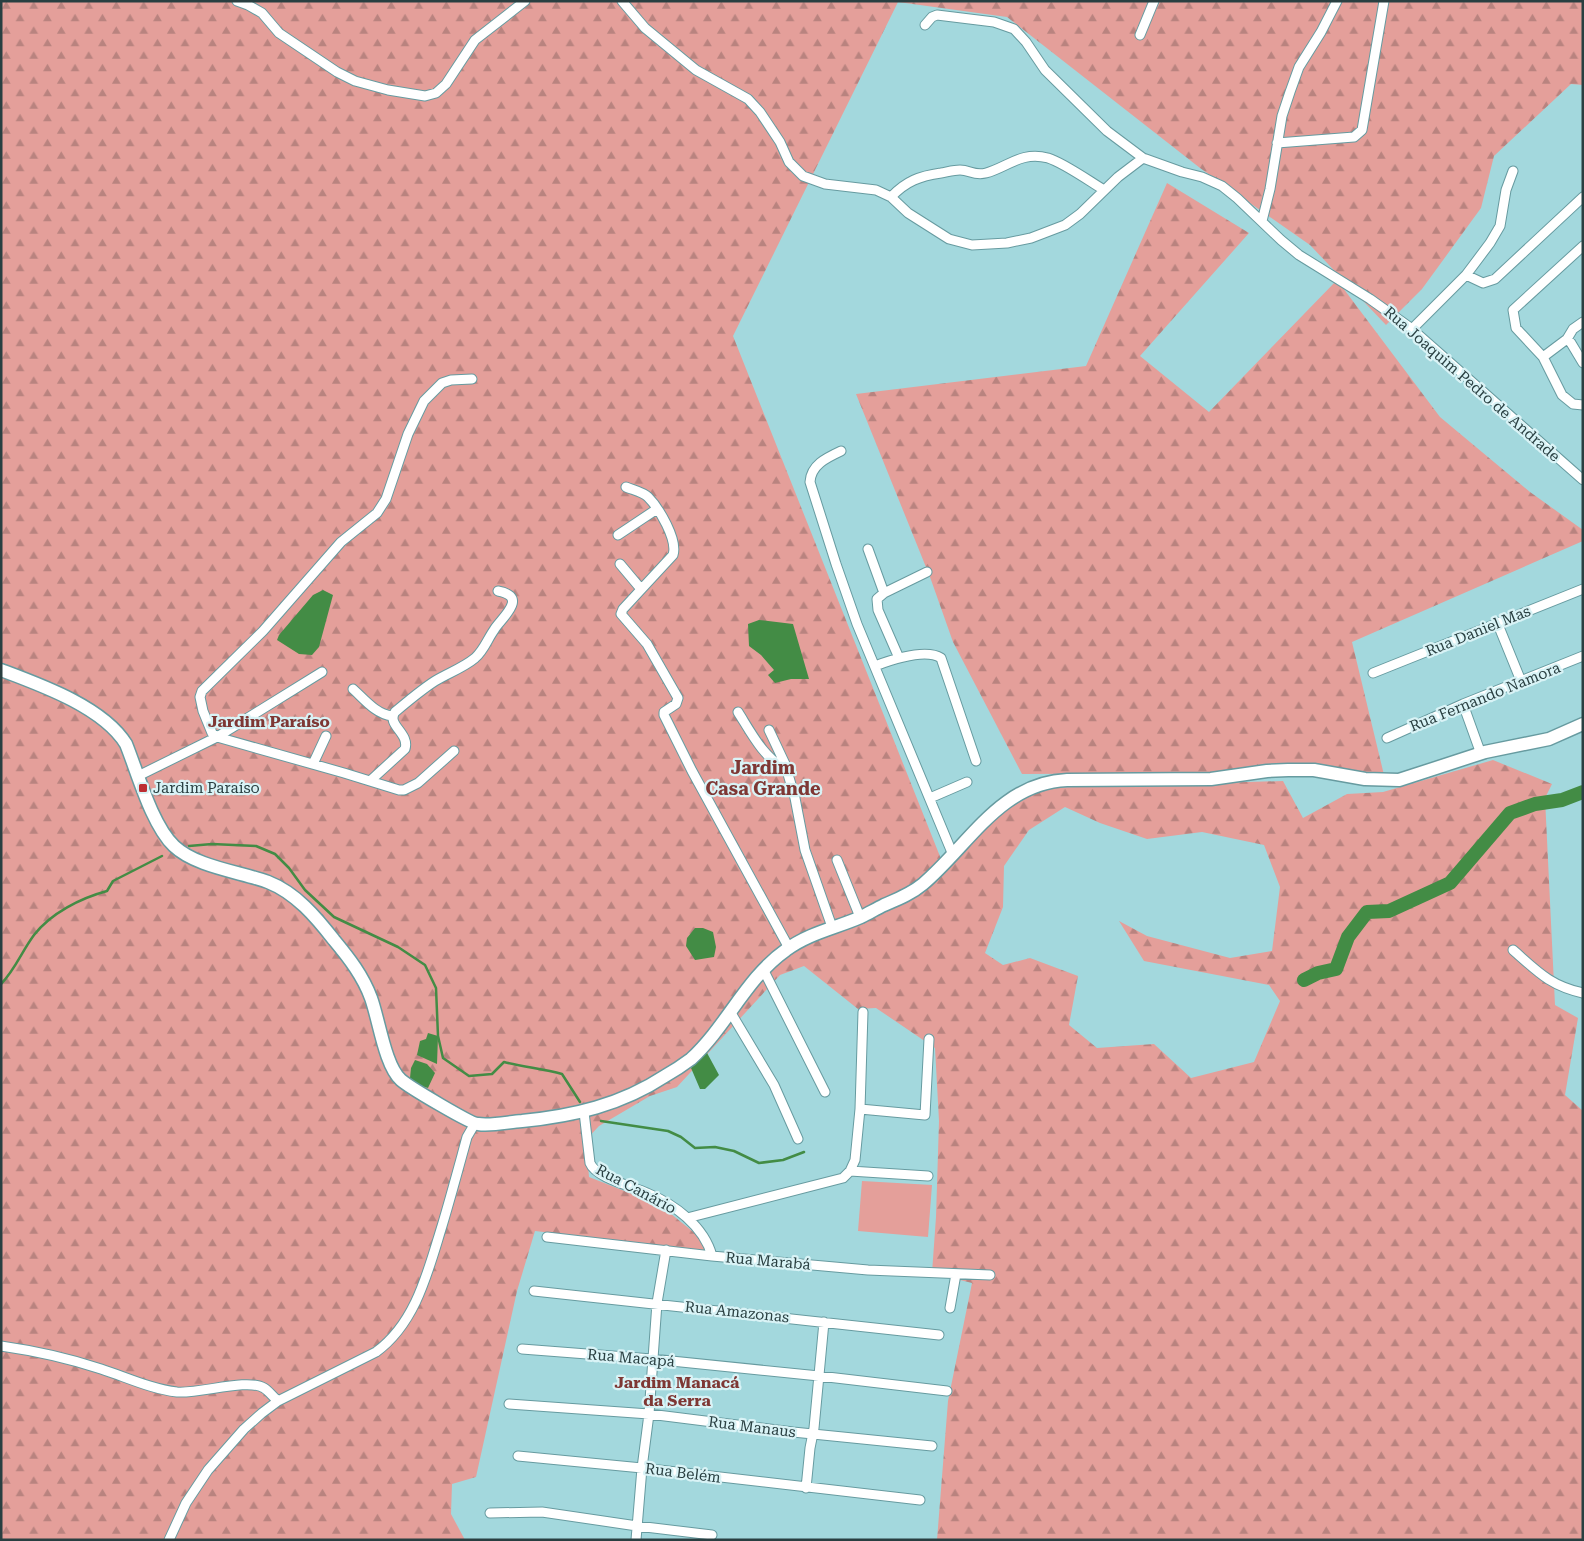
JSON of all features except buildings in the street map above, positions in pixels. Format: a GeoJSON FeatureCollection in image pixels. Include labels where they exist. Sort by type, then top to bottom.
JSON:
{"type":"FeatureCollection","features":[{"type":"Feature","properties":{"kind":"main road"},"geometry":{"type":"LineString","coordinates":[[1,670],[50,690],[80,706],[109,724],[118,732],[126,744],[158,824],[176,848],[206,863],[270,883],[289,893],[304,905],[360,974],[371,998],[390,1062],[398,1078],[474,1124],[536,1120],[584,1112],[608,1105],[634,1094],[690,1060],[731,1013],[763,969],[789,948],[806,938],[860,917],[916,890],[953,855],[986,819],[1007,801],[1025,791],[1054,781],[1211,779],[1272,770],[1314,770],[1365,779],[1399,780],[1481,754],[1549,739],[1583,724]]}},
{"type":"Feature","properties":{"kind":"street"},"geometry":{"type":"LineString","coordinates":[[237,1],[262,13],[279,33],[337,72],[355,81],[380,88],[425,96],[436,93],[446,84],[475,40],[525,1]]}},
{"type":"Feature","properties":{"kind":"street"},"geometry":{"type":"LineString","coordinates":[[622,1],[645,28],[696,70],[748,99],[760,112],[780,142],[790,162],[803,176],[825,184],[876,190],[891,197],[908,214],[949,239],[972,245],[1006,243],[1065,225],[1143,158]]}},
{"type":"Feature","properties":{"kind":"street"},"geometry":{"type":"LineString","coordinates":[[1140,35],[1154,1]]}},
{"type":"Feature","properties":{"kind":"street"},"geometry":{"type":"LineString","coordinates":[[1262,220],[1270,189],[1282,116],[1299,67],[1322,32],[1337,1]]}},
{"type":"Feature","properties":{"kind":"street"},"geometry":{"type":"LineString","coordinates":[[1277,142],[1354,137],[1362,130],[1384,1]]}},
{"type":"Feature","properties":{"kind":"street","name":"Rua Joaquim Pedro de Andrade"},"geometry":{"type":"LineString","coordinates":[[925,25],[932,17],[937,15],[994,22],[1014,30],[1026,42],[1045,70],[1108,131],[1143,158],[1202,177],[1222,186],[1300,255],[1370,299],[1412,330],[1583,480]]}},
{"type":"Feature","properties":{"kind":"street"},"geometry":{"type":"LineString","coordinates":[[891,197],[899,188],[920,176],[962,170],[974,174],[986,173],[1018,158],[1036,156],[1058,162],[1104,190]]}},
{"type":"Feature","properties":{"kind":"street"},"geometry":{"type":"LineString","coordinates":[[1412,330],[1477,263],[1500,226],[1506,190],[1513,171]]}},
{"type":"Feature","properties":{"kind":"street"},"geometry":{"type":"LineString","coordinates":[[1466,275],[1483,283],[1495,279],[1583,197]]}},
{"type":"Feature","properties":{"kind":"street"},"geometry":{"type":"LineString","coordinates":[[1583,246],[1513,310],[1516,328],[1543,358],[1562,395],[1573,404],[1583,405]]}},
{"type":"Feature","properties":{"kind":"street"},"geometry":{"type":"LineString","coordinates":[[1543,358],[1567,339],[1583,322]]}},
{"type":"Feature","properties":{"kind":"street"},"geometry":{"type":"LineString","coordinates":[[1567,339],[1571,342],[1583,363]]}},
{"type":"Feature","properties":{"kind":"street"},"geometry":{"type":"LineString","coordinates":[[454,751],[418,783],[404,790],[394,789],[370,780],[217,737],[212,733],[203,711],[200,697],[202,691],[263,631],[341,542],[377,513],[386,499],[408,434],[424,401],[442,383],[451,380],[472,379]]}},
{"type":"Feature","properties":{"kind":"street"},"geometry":{"type":"LineString","coordinates":[[841,452],[816,466],[812,472],[810,482],[842,581],[953,855]]}},
{"type":"Feature","properties":{"kind":"street"},"geometry":{"type":"LineString","coordinates":[[626,488],[648,496],[671,533],[675,549],[673,555],[623,609],[622,614],[647,644],[678,698],[676,704],[664,712],[664,715],[692,771],[789,948]]}},
{"type":"Feature","properties":{"kind":"street"},"geometry":{"type":"LineString","coordinates":[[618,535],[657,509]]}},
{"type":"Feature","properties":{"kind":"street"},"geometry":{"type":"LineString","coordinates":[[868,549],[884,593]]}},
{"type":"Feature","properties":{"kind":"street"},"geometry":{"type":"LineString","coordinates":[[620,564],[642,589]]}},
{"type":"Feature","properties":{"kind":"street"},"geometry":{"type":"LineString","coordinates":[[899,658],[878,610],[877,599],[884,593],[927,572]]}},
{"type":"Feature","properties":{"kind":"street","name":"Rua Daniel Mas"},"geometry":{"type":"LineString","coordinates":[[1373,673],[1583,589]]}},
{"type":"Feature","properties":{"kind":"street"},"geometry":{"type":"LineString","coordinates":[[353,689],[377,711],[392,716],[427,686],[469,663],[483,650],[493,630],[510,612],[512,606],[512,601],[507,594],[498,590]]}},
{"type":"Feature","properties":{"kind":"street"},"geometry":{"type":"LineString","coordinates":[[1497,622],[1521,681]]}},
{"type":"Feature","properties":{"kind":"street"},"geometry":{"type":"LineString","coordinates":[[875,666],[899,658],[918,655],[936,655],[941,658],[976,762]]}},
{"type":"Feature","properties":{"kind":"street","name":"Rua Fernando Namora"},"geometry":{"type":"LineString","coordinates":[[1387,738],[1463,704],[1583,656]]}},
{"type":"Feature","properties":{"kind":"street"},"geometry":{"type":"LineString","coordinates":[[138,776],[217,737],[322,672]]}},
{"type":"Feature","properties":{"kind":"street"},"geometry":{"type":"LineString","coordinates":[[1463,704],[1481,754]]}},
{"type":"Feature","properties":{"kind":"street"},"geometry":{"type":"LineString","coordinates":[[738,712],[764,754],[787,771]]}},
{"type":"Feature","properties":{"kind":"street"},"geometry":{"type":"LineString","coordinates":[[370,780],[405,749],[405,738],[392,721],[392,716]]}},
{"type":"Feature","properties":{"kind":"street"},"geometry":{"type":"LineString","coordinates":[[769,730],[787,771],[795,798],[805,850],[832,927]]}},
{"type":"Feature","properties":{"kind":"street"},"geometry":{"type":"LineString","coordinates":[[313,764],[326,736]]}},
{"type":"Feature","properties":{"kind":"street"},"geometry":{"type":"LineString","coordinates":[[930,798],[968,782]]}},
{"type":"Feature","properties":{"kind":"street"},"geometry":{"type":"LineString","coordinates":[[837,860],[860,917]]}},
{"type":"Feature","properties":{"kind":"street"},"geometry":{"type":"LineString","coordinates":[[1513,950],[1547,979],[1565,989],[1583,993]]}},
{"type":"Feature","properties":{"kind":"street"},"geometry":{"type":"LineString","coordinates":[[763,969],[825,1092]]}},
{"type":"Feature","properties":{"kind":"street"},"geometry":{"type":"LineString","coordinates":[[687,1218],[843,1178],[850,1171],[855,1160],[860,1109],[863,1012]]}},
{"type":"Feature","properties":{"kind":"street"},"geometry":{"type":"LineString","coordinates":[[731,1013],[774,1085],[798,1139]]}},
{"type":"Feature","properties":{"kind":"street"},"geometry":{"type":"LineString","coordinates":[[860,1109],[925,1115],[929,1039]]}},
{"type":"Feature","properties":{"kind":"street","name":"Rua Canário"},"geometry":{"type":"LineString","coordinates":[[584,1112],[590,1163],[594,1169],[669,1204],[687,1218],[706,1239],[712,1256]]}},
{"type":"Feature","properties":{"kind":"street"},"geometry":{"type":"LineString","coordinates":[[169,1540],[186,1504],[208,1470],[244,1428],[278,1401],[376,1352],[389,1343],[398,1333],[412,1310],[428,1272],[467,1137],[474,1124]]}},
{"type":"Feature","properties":{"kind":"street"},"geometry":{"type":"LineString","coordinates":[[850,1171],[928,1176]]}},
{"type":"Feature","properties":{"kind":"street","name":"Rua Marabá"},"geometry":{"type":"LineString","coordinates":[[547,1237],[712,1256],[868,1270],[990,1276]]}},
{"type":"Feature","properties":{"kind":"street"},"geometry":{"type":"LineString","coordinates":[[636,1540],[649,1414],[657,1303],[666,1250]]}},
{"type":"Feature","properties":{"kind":"street"},"geometry":{"type":"LineString","coordinates":[[950,1308],[956,1274]]}},
{"type":"Feature","properties":{"kind":"street","name":"Rua Amazonas"},"geometry":{"type":"LineString","coordinates":[[534,1291],[939,1335]]}},
{"type":"Feature","properties":{"kind":"street"},"geometry":{"type":"LineString","coordinates":[[806,1488],[824,1322]]}},
{"type":"Feature","properties":{"kind":"street"},"geometry":{"type":"LineString","coordinates":[[1,1346],[36,1351],[74,1360],[161,1390],[180,1392],[200,1391],[250,1384],[264,1388],[278,1401]]}},
{"type":"Feature","properties":{"kind":"street","name":"Rua Macapá"},"geometry":{"type":"LineString","coordinates":[[522,1349],[652,1359],[947,1391]]}},
{"type":"Feature","properties":{"kind":"street","name":"Rua Manaus"},"geometry":{"type":"LineString","coordinates":[[509,1404],[649,1414],[932,1446]]}},
{"type":"Feature","properties":{"kind":"street","name":"Rua Belém"},"geometry":{"type":"LineString","coordinates":[[518,1456],[642,1468],[920,1500]]}},
{"type":"Feature","properties":{"kind":"street"},"geometry":{"type":"LineString","coordinates":[[490,1513],[542,1512],[712,1535]]}},
{"type":"Feature","properties":{"kind":"green space"},"geometry":{"type":"Polygon","coordinates":[[[1,1],[1583,1],[1583,85],[1571,84],[1494,156],[1481,208],[1422,289],[1386,325],[1310,245],[1200,168],[1007,17],[898,2],[733,336],[945,869],[1009,803],[1042,788],[1283,781],[1303,818],[1347,794],[1383,792],[1493,760],[1552,784],[1545,798],[1555,1005],[1578,1018],[1565,1095],[1583,1111],[1583,1540],[937,1540],[948,1401],[972,1283],[932,1273],[939,1121],[935,1048],[876,1008],[858,1009],[804,966],[780,975],[677,1087],[650,1096],[599,1126],[586,1140],[589,1177],[660,1205],[702,1239],[705,1251],[535,1231],[517,1291],[476,1477],[452,1484],[451,1514],[465,1540],[1,1540],[1,1]],[[1065,807],[1029,830],[1004,866],[1003,907],[985,953],[1003,965],[1030,958],[1078,976],[1069,1025],[1097,1048],[1154,1044],[1191,1078],[1254,1062],[1280,1001],[1269,985],[1144,961],[1119,921],[1147,936],[1230,958],[1272,951],[1280,887],[1264,845],[1202,832],[1147,839],[1100,823],[1065,807]]]}},
{"type":"Feature","properties":{"kind":"green space"},"geometry":{"type":"Polygon","coordinates":[[[1167,183],[1249,233],[1140,356],[1209,412],[1337,280],[1440,417],[1530,492],[1583,530],[1583,541],[1352,642],[1384,775],[1250,773],[1022,774],[953,642],[930,577],[856,394],[1086,366],[1167,183]]]}},
{"type":"Feature","properties":{"kind":"green space"},"geometry":{"type":"Polygon","coordinates":[[[862,1181],[932,1185],[928,1237],[858,1231],[862,1181]]]}},
{"type":"Feature","properties":{"kind":"shaded area"},"geometry":{"type":"Polygon","coordinates":[[[323,590],[333,595],[319,647],[312,655],[299,654],[277,640],[279,635],[313,595],[323,590]]]}},
{"type":"Feature","properties":{"kind":"shaded area"},"geometry":{"type":"Polygon","coordinates":[[[759,620],[793,624],[809,679],[791,679],[775,683],[768,675],[774,670],[761,655],[749,646],[748,624],[759,620]]]}},
{"type":"Feature","properties":{"kind":"shaded area"},"geometry":{"type":"Polygon","coordinates":[[[695,928],[703,928],[713,932],[716,947],[714,957],[695,960],[686,946],[687,938],[695,928]]]}},
{"type":"Feature","properties":{"kind":"shaded area"},"geometry":{"type":"Polygon","coordinates":[[[428,1033],[438,1036],[437,1064],[417,1055],[420,1041],[426,1039],[428,1033]]]}},
{"type":"Feature","properties":{"kind":"shaded area"},"geometry":{"type":"Polygon","coordinates":[[[706,1051],[719,1075],[705,1089],[700,1089],[691,1068],[706,1051]]]}},
{"type":"Feature","properties":{"kind":"shaded area"},"geometry":{"type":"Polygon","coordinates":[[[415,1060],[427,1064],[435,1073],[428,1088],[418,1085],[410,1078],[411,1068],[415,1060]]]}},
{"type":"Feature","properties":{"kind":"waterway"},"geometry":{"type":"LineString","coordinates":[[1304,980],[1318,973],[1336,969],[1348,937],[1367,912],[1389,911],[1450,883],[1510,813],[1535,804],[1562,800],[1583,792]]}},
{"type":"Feature","properties":{"kind":"waterway"},"geometry":{"type":"LineString","coordinates":[[189,846],[212,844],[256,846],[275,854],[289,868],[305,890],[334,917],[398,947],[425,965],[436,988],[438,1036],[443,1058],[469,1076],[492,1074],[504,1062],[562,1074],[580,1102]]}},
{"type":"Feature","properties":{"kind":"waterway"},"geometry":{"type":"LineString","coordinates":[[1,984],[34,935],[49,920],[67,907],[107,891],[113,881],[162,856]]}},
{"type":"Feature","properties":{"kind":"waterway"},"geometry":{"type":"LineString","coordinates":[[601,1121],[668,1131],[681,1137],[695,1148],[715,1147],[734,1151],[759,1163],[783,1160],[804,1152]]}},
{"type":"Feature","properties":{"kind":"place","name":"Jardim Paraíso"},"geometry":{"type":"Point","coordinates":[143,788]}},
{"type":"Feature","properties":{"kind":"district","name":"Jardim Paraíso"},"geometry":{"type":"Point","coordinates":[269,721]}},
{"type":"Feature","properties":{"kind":"district","name":"Jardim Casa Grande"},"geometry":{"type":"Point","coordinates":[763,778]}},
{"type":"Feature","properties":{"kind":"district","name":"Jardim Manacá da Serra"},"geometry":{"type":"Point","coordinates":[677,1391]}}]}
